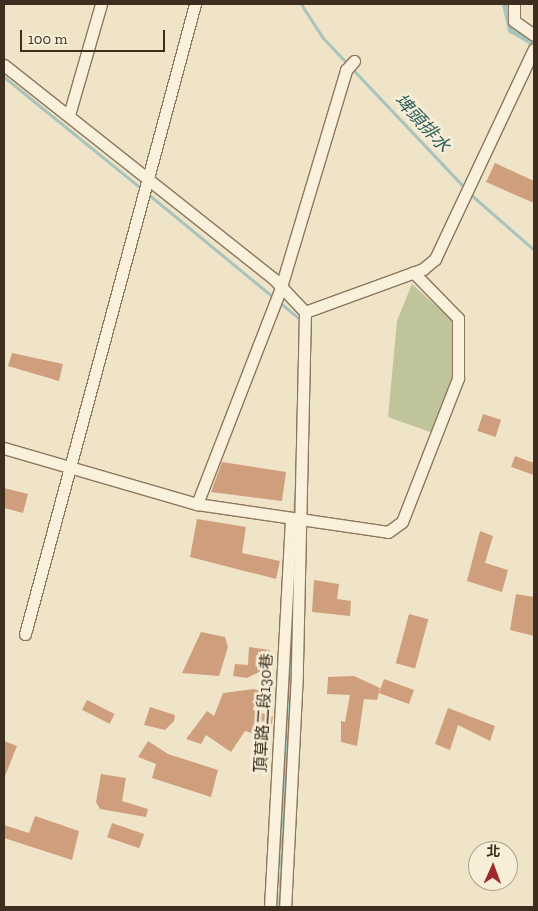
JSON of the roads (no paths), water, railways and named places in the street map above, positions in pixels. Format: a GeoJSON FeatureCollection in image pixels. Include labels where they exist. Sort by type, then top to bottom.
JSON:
{"type":"FeatureCollection","features":[{"type":"Feature","properties":{"kind":"street"},"geometry":{"type":"LineString","coordinates":[[69,115],[101,4]]}},
{"type":"Feature","properties":{"kind":"street"},"geometry":{"type":"LineString","coordinates":[[25,634],[68,467],[195,4]]}},
{"type":"Feature","properties":{"kind":"street"},"geometry":{"type":"LineString","coordinates":[[514,4],[514,21],[534,35]]}},
{"type":"Feature","properties":{"kind":"street"},"geometry":{"type":"LineString","coordinates":[[306,312],[413,272],[435,259],[533,52]]}},
{"type":"Feature","properties":{"kind":"street"},"geometry":{"type":"LineString","coordinates":[[197,504],[281,287],[346,70],[354,61]]}},
{"type":"Feature","properties":{"kind":"street"},"geometry":{"type":"LineString","coordinates":[[4,65],[69,115],[281,287],[306,312],[296,520],[285,907]]}},
{"type":"Feature","properties":{"kind":"street"},"geometry":{"type":"LineString","coordinates":[[4,448],[197,504],[388,532],[402,522],[458,378],[458,318],[413,272]]}},
{"type":"Feature","properties":{"kind":"street","name":"頂草路二段130巷"},"geometry":{"type":"LineString","coordinates":[[270,907],[296,520]]}},
{"type":"Feature","properties":{"kind":"waterway","name":"埤頭排水"},"geometry":{"type":"LineString","coordinates":[[301,4],[323,38],[465,188]]}},
{"type":"Feature","properties":{"kind":"waterway"},"geometry":{"type":"LineString","coordinates":[[507,4],[513,29],[534,41]]}},
{"type":"Feature","properties":{"kind":"waterway"},"geometry":{"type":"LineString","coordinates":[[4,77],[143,190]]}},
{"type":"Feature","properties":{"kind":"waterway","name":"埤頭排水"},"geometry":{"type":"LineString","coordinates":[[469,193],[534,250]]}},
{"type":"Feature","properties":{"kind":"waterway"},"geometry":{"type":"LineString","coordinates":[[148,194],[301,320]]}},
{"type":"Feature","properties":{"kind":"waterway"},"geometry":{"type":"LineString","coordinates":[[294,517],[296,483]]}},
{"type":"Feature","properties":{"kind":"waterway"},"geometry":{"type":"LineString","coordinates":[[279,907],[290,648]]}}]}
